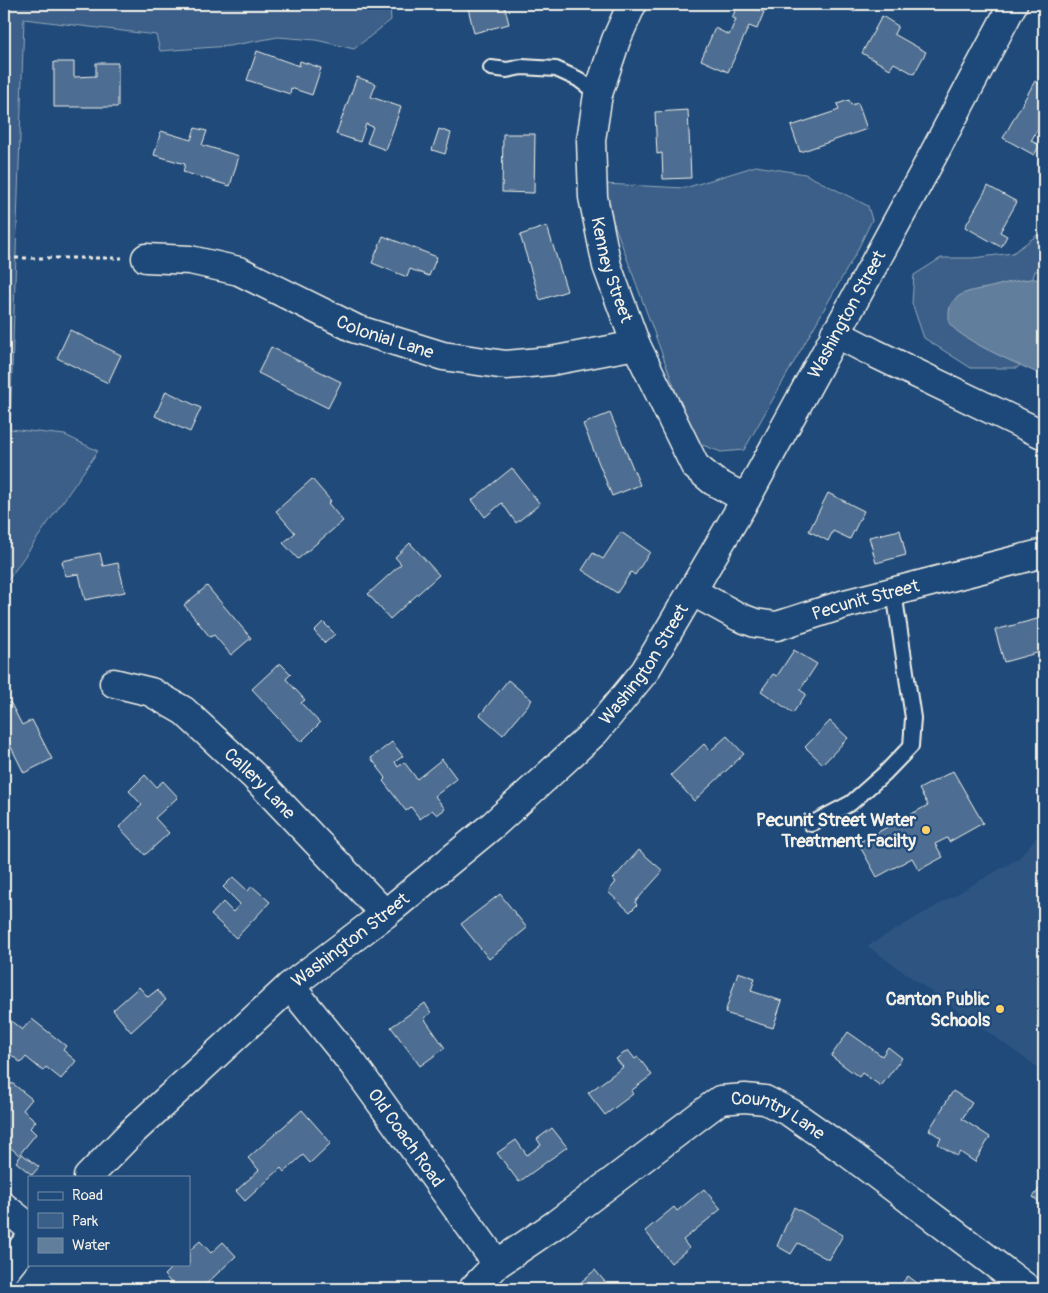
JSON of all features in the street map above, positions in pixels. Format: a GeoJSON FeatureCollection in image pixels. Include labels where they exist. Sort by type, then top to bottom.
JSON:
{"type":"FeatureCollection","features":[{"type":"Feature","properties":{"kind":"street","name":"Kenney Street"},"geometry":{"type":"LineString","coordinates":[[632,4],[616,40],[598,94],[591,140],[593,197],[607,266],[636,345],[695,466],[713,481],[746,499]]}},
{"type":"Feature","properties":{"kind":"street","name":"Washington Street"},"geometry":{"type":"LineString","coordinates":[[89,1176],[131,1133],[290,986],[385,914],[493,825],[595,732],[645,671],[746,499],[1013,4]]}},
{"type":"Feature","properties":{"kind":"street","name":"Colonial Lane"},"geometry":{"type":"LineString","coordinates":[[146,258],[190,260],[238,271],[356,329],[443,356],[506,365],[551,361],[636,345]]}},
{"type":"Feature","properties":{"kind":"street"},"geometry":{"type":"LineString","coordinates":[[835,333],[1044,435]]}},
{"type":"Feature","properties":{"kind":"street","name":"Pecunit Street"},"geometry":{"type":"LineString","coordinates":[[692,592],[739,618],[755,623],[777,626],[845,604],[1044,553]]}},
{"type":"Feature","properties":{"kind":"street","name":"Callery Lane"},"geometry":{"type":"LineString","coordinates":[[114,684],[151,692],[184,712],[255,777],[385,914]]}},
{"type":"Feature","properties":{"kind":"street","name":"Old Coach Road"},"geometry":{"type":"LineString","coordinates":[[290,986],[353,1064],[497,1264]]}},
{"type":"Feature","properties":{"kind":"street","name":"Country Lane"},"geometry":{"type":"LineString","coordinates":[[497,1264],[556,1224],[720,1100],[745,1098],[765,1100],[791,1113],[848,1153],[1028,1289]]}},
{"type":"Feature","properties":{"kind":"street"},"geometry":{"type":"LineString","coordinates":[[4,1207],[28,1226]]}},
{"type":"Feature","properties":{"kind":"street"},"geometry":{"type":"LineString","coordinates":[[4,1272],[28,1241]]}},
{"type":"Feature","properties":{"kind":"street"},"geometry":{"type":"LineString","coordinates":[[473,1289],[497,1264]]}},
{"type":"Feature","properties":{"kind":"lane"},"geometry":{"type":"LineString","coordinates":[[491,68],[507,70],[522,67],[556,69],[578,79],[598,94]]}},
{"type":"Feature","properties":{"kind":"lane"},"geometry":{"type":"LineString","coordinates":[[811,824],[851,803],[885,773],[911,746],[913,718],[894,592]]}},
{"type":"Feature","properties":{"kind":"path"},"geometry":{"type":"LineString","coordinates":[[7,258],[146,258]]}},
{"type":"Feature","properties":{"kind":"shaded area","name":"Canton Public Schools"},"geometry":{"type":"Polygon","coordinates":[[[1044,828],[1044,1072],[867,946],[1019,858],[1044,828]]]}},
{"type":"Feature","properties":{"kind":"green space"},"geometry":{"type":"Polygon","coordinates":[[[4,4],[390,4],[391,20],[354,49],[316,40],[278,37],[229,46],[160,51],[156,35],[24,19],[10,429],[65,435],[98,451],[4,586],[4,4]]]}},
{"type":"Feature","properties":{"kind":"green space"},"geometry":{"type":"Polygon","coordinates":[[[756,166],[805,174],[868,206],[872,220],[856,253],[744,450],[721,452],[700,444],[679,400],[612,218],[604,184],[685,188],[756,166]]]}},
{"type":"Feature","properties":{"kind":"green space"},"geometry":{"type":"Polygon","coordinates":[[[1044,230],[1044,271],[1035,271],[1027,300],[1034,353],[1017,368],[971,368],[924,338],[912,303],[914,275],[941,258],[973,258],[1013,253],[1044,230]]]}},
{"type":"Feature","properties":{"kind":"water"},"geometry":{"type":"Polygon","coordinates":[[[1030,279],[1044,279],[1044,376],[979,345],[956,330],[949,323],[951,305],[958,296],[974,290],[1030,279]]]}},
{"type":"Feature","properties":{"kind":"building"},"geometry":{"type":"Polygon","coordinates":[[[467,4],[504,4],[509,24],[474,33],[467,4]]]}},
{"type":"Feature","properties":{"kind":"building"},"geometry":{"type":"Polygon","coordinates":[[[738,4],[745,4],[764,12],[757,29],[749,26],[728,72],[701,60],[715,28],[729,35],[736,19],[732,18],[738,4]]]}},
{"type":"Feature","properties":{"kind":"building"},"geometry":{"type":"Polygon","coordinates":[[[837,4],[859,4],[855,12],[837,4]]]}},
{"type":"Feature","properties":{"kind":"building"},"geometry":{"type":"Polygon","coordinates":[[[882,16],[898,26],[894,34],[926,52],[914,74],[894,63],[890,69],[862,53],[882,16]]]}},
{"type":"Feature","properties":{"kind":"building"},"geometry":{"type":"Polygon","coordinates":[[[257,51],[299,66],[300,61],[321,68],[312,95],[291,88],[290,94],[247,80],[257,51]]]}},
{"type":"Feature","properties":{"kind":"building"},"geometry":{"type":"Polygon","coordinates":[[[54,62],[74,62],[74,77],[96,76],[96,63],[118,63],[118,107],[54,107],[54,62]]]}},
{"type":"Feature","properties":{"kind":"building"},"geometry":{"type":"Polygon","coordinates":[[[357,77],[376,84],[371,97],[401,107],[386,150],[367,143],[373,127],[366,124],[360,142],[336,134],[357,77]]]}},
{"type":"Feature","properties":{"kind":"building"},"geometry":{"type":"Polygon","coordinates":[[[1035,81],[1044,87],[1044,128],[1041,133],[1037,130],[1031,141],[1040,145],[1034,155],[1003,138],[1035,81]]]}},
{"type":"Feature","properties":{"kind":"building"},"geometry":{"type":"Polygon","coordinates":[[[849,100],[851,105],[858,103],[867,129],[800,152],[791,126],[839,110],[837,104],[849,100]]]}},
{"type":"Feature","properties":{"kind":"building"},"geometry":{"type":"Polygon","coordinates":[[[688,110],[691,178],[663,179],[662,153],[657,154],[655,112],[688,110]]]}},
{"type":"Feature","properties":{"kind":"building"},"geometry":{"type":"Polygon","coordinates":[[[195,128],[207,131],[202,145],[239,156],[230,186],[183,172],[185,164],[154,155],[161,131],[191,140],[195,128]]]}},
{"type":"Feature","properties":{"kind":"building"},"geometry":{"type":"Polygon","coordinates":[[[439,129],[451,133],[445,154],[432,150],[439,129]]]}},
{"type":"Feature","properties":{"kind":"building"},"geometry":{"type":"Polygon","coordinates":[[[503,134],[535,134],[534,193],[502,192],[503,134]]]}},
{"type":"Feature","properties":{"kind":"building"},"geometry":{"type":"Polygon","coordinates":[[[988,186],[1017,202],[1000,232],[1007,236],[1001,247],[965,227],[988,186]]]}},
{"type":"Feature","properties":{"kind":"building"},"geometry":{"type":"Polygon","coordinates":[[[547,226],[567,291],[540,300],[520,235],[547,226]]]}},
{"type":"Feature","properties":{"kind":"building"},"geometry":{"type":"Polygon","coordinates":[[[383,236],[437,257],[429,276],[410,269],[407,277],[372,263],[383,236]]]}},
{"type":"Feature","properties":{"kind":"building"},"geometry":{"type":"Polygon","coordinates":[[[70,330],[121,355],[108,383],[57,358],[70,330]]]}},
{"type":"Feature","properties":{"kind":"building"},"geometry":{"type":"Polygon","coordinates":[[[271,347],[341,382],[328,408],[258,373],[271,347]]]}},
{"type":"Feature","properties":{"kind":"building"},"geometry":{"type":"Polygon","coordinates":[[[166,391],[201,408],[190,432],[155,416],[166,391]]]}},
{"type":"Feature","properties":{"kind":"building"},"geometry":{"type":"Polygon","coordinates":[[[610,413],[640,485],[612,496],[583,424],[610,413]]]}},
{"type":"Feature","properties":{"kind":"building"},"geometry":{"type":"Polygon","coordinates":[[[512,468],[540,504],[516,523],[502,503],[485,517],[472,500],[512,468]]]}},
{"type":"Feature","properties":{"kind":"building"},"geometry":{"type":"Polygon","coordinates":[[[312,479],[331,501],[328,503],[343,521],[298,559],[283,543],[295,533],[276,511],[312,479]]]}},
{"type":"Feature","properties":{"kind":"building"},"geometry":{"type":"Polygon","coordinates":[[[828,493],[864,511],[850,539],[833,531],[828,541],[809,531],[828,493]]]}},
{"type":"Feature","properties":{"kind":"building"},"geometry":{"type":"Polygon","coordinates":[[[900,530],[906,555],[876,563],[869,537],[900,530]]]}},
{"type":"Feature","properties":{"kind":"building"},"geometry":{"type":"Polygon","coordinates":[[[621,532],[650,552],[635,575],[631,572],[617,593],[582,570],[593,553],[603,559],[621,532]]]}},
{"type":"Feature","properties":{"kind":"building"},"geometry":{"type":"Polygon","coordinates":[[[410,543],[439,575],[390,619],[368,594],[401,564],[395,557],[410,543]]]}},
{"type":"Feature","properties":{"kind":"building"},"geometry":{"type":"Polygon","coordinates":[[[100,553],[103,566],[118,563],[125,592],[85,600],[79,574],[65,576],[62,561],[100,553]]]}},
{"type":"Feature","properties":{"kind":"building"},"geometry":{"type":"Polygon","coordinates":[[[207,586],[251,638],[231,655],[214,635],[210,637],[184,605],[207,586]]]}},
{"type":"Feature","properties":{"kind":"building"},"geometry":{"type":"Polygon","coordinates":[[[1041,618],[1044,630],[1044,651],[1004,662],[995,630],[1041,618]]]}},
{"type":"Feature","properties":{"kind":"building"},"geometry":{"type":"Polygon","coordinates":[[[323,622],[335,634],[325,643],[314,631],[323,622]]]}},
{"type":"Feature","properties":{"kind":"building"},"geometry":{"type":"Polygon","coordinates":[[[794,650],[817,664],[800,690],[806,694],[793,713],[761,691],[773,674],[777,676],[794,650]]]}},
{"type":"Feature","properties":{"kind":"building"},"geometry":{"type":"Polygon","coordinates":[[[280,663],[291,674],[286,679],[305,700],[301,703],[320,723],[301,742],[252,689],[280,663]]]}},
{"type":"Feature","properties":{"kind":"building"},"geometry":{"type":"Polygon","coordinates":[[[508,680],[532,700],[503,735],[480,715],[508,680]]]}},
{"type":"Feature","properties":{"kind":"building"},"geometry":{"type":"Polygon","coordinates":[[[10,702],[22,725],[32,720],[52,759],[24,773],[4,733],[4,705],[10,702]]]}},
{"type":"Feature","properties":{"kind":"building"},"geometry":{"type":"Polygon","coordinates":[[[830,721],[848,738],[823,764],[805,747],[830,721]]]}},
{"type":"Feature","properties":{"kind":"building"},"geometry":{"type":"Polygon","coordinates":[[[727,736],[744,754],[694,801],[671,775],[704,744],[710,751],[727,736]]]}},
{"type":"Feature","properties":{"kind":"building"},"geometry":{"type":"Polygon","coordinates":[[[392,742],[403,756],[395,762],[398,767],[404,762],[417,779],[442,759],[457,779],[435,796],[445,809],[437,815],[432,810],[420,819],[411,807],[406,811],[383,781],[386,778],[371,758],[392,742]]]}},
{"type":"Feature","properties":{"kind":"building","name":"Pecunit Street Water Treatment Facilty"},"geometry":{"type":"Polygon","coordinates":[[[953,771],[983,823],[949,842],[947,838],[935,844],[943,857],[919,870],[912,858],[877,877],[858,843],[928,805],[919,789],[953,771]]]}},
{"type":"Feature","properties":{"kind":"building"},"geometry":{"type":"Polygon","coordinates":[[[145,775],[156,787],[163,781],[178,797],[155,818],[169,833],[145,855],[119,827],[142,805],[129,791],[145,775]]]}},
{"type":"Feature","properties":{"kind":"building"},"geometry":{"type":"Polygon","coordinates":[[[639,850],[663,871],[635,902],[637,905],[630,912],[608,892],[616,882],[613,879],[639,850]]]}},
{"type":"Feature","properties":{"kind":"building"},"geometry":{"type":"Polygon","coordinates":[[[233,877],[248,891],[252,886],[270,902],[236,938],[211,915],[223,902],[233,912],[240,904],[223,887],[233,877]]]}},
{"type":"Feature","properties":{"kind":"building"},"geometry":{"type":"Polygon","coordinates":[[[500,894],[527,928],[489,959],[461,924],[500,894]]]}},
{"type":"Feature","properties":{"kind":"building"},"geometry":{"type":"Polygon","coordinates":[[[738,972],[755,978],[751,991],[782,1001],[773,1028],[725,1013],[738,972]]]}},
{"type":"Feature","properties":{"kind":"building"},"geometry":{"type":"Polygon","coordinates":[[[139,987],[148,997],[157,990],[166,1000],[131,1032],[113,1010],[139,987]]]}},
{"type":"Feature","properties":{"kind":"building"},"geometry":{"type":"Polygon","coordinates":[[[425,1003],[431,1013],[424,1018],[445,1048],[420,1066],[391,1027],[425,1003]]]}},
{"type":"Feature","properties":{"kind":"building"},"geometry":{"type":"Polygon","coordinates":[[[4,1015],[22,1030],[32,1019],[66,1046],[63,1050],[76,1061],[61,1079],[46,1067],[43,1071],[26,1057],[21,1063],[4,1049],[4,1015]]]}},
{"type":"Feature","properties":{"kind":"building"},"geometry":{"type":"Polygon","coordinates":[[[848,1032],[882,1056],[888,1047],[902,1058],[881,1086],[862,1073],[859,1077],[831,1056],[848,1032]]]}},
{"type":"Feature","properties":{"kind":"building"},"geometry":{"type":"Polygon","coordinates":[[[628,1050],[635,1059],[638,1057],[652,1075],[631,1091],[633,1094],[605,1115],[588,1093],[623,1067],[616,1059],[628,1050]]]}},
{"type":"Feature","properties":{"kind":"building"},"geometry":{"type":"Polygon","coordinates":[[[12,1083],[32,1099],[23,1110],[36,1121],[30,1128],[36,1134],[19,1155],[4,1142],[4,1093],[12,1083]]]}},
{"type":"Feature","properties":{"kind":"building"},"geometry":{"type":"Polygon","coordinates":[[[953,1091],[972,1103],[962,1119],[990,1137],[975,1162],[960,1152],[957,1156],[938,1144],[941,1138],[929,1130],[953,1091]]]}},
{"type":"Feature","properties":{"kind":"building"},"geometry":{"type":"Polygon","coordinates":[[[302,1110],[331,1143],[310,1163],[303,1155],[284,1172],[281,1168],[245,1201],[236,1191],[259,1170],[248,1158],[302,1110]]]}},
{"type":"Feature","properties":{"kind":"building"},"geometry":{"type":"Polygon","coordinates":[[[552,1128],[567,1147],[519,1182],[497,1153],[516,1140],[527,1155],[541,1145],[537,1139],[552,1128]]]}},
{"type":"Feature","properties":{"kind":"building"},"geometry":{"type":"Polygon","coordinates":[[[22,1154],[39,1167],[32,1175],[16,1162],[22,1154]]]}},
{"type":"Feature","properties":{"kind":"building"},"geometry":{"type":"Polygon","coordinates":[[[1044,1183],[1044,1206],[1033,1197],[1044,1183]]]}},
{"type":"Feature","properties":{"kind":"building"},"geometry":{"type":"Polygon","coordinates":[[[704,1189],[721,1209],[683,1240],[689,1248],[671,1263],[645,1231],[674,1207],[677,1211],[704,1189]]]}},
{"type":"Feature","properties":{"kind":"building"},"geometry":{"type":"Polygon","coordinates":[[[794,1207],[843,1235],[829,1260],[798,1243],[791,1254],[777,1246],[794,1207]]]}},
{"type":"Feature","properties":{"kind":"building"},"geometry":{"type":"Polygon","coordinates":[[[200,1241],[211,1253],[223,1242],[236,1256],[201,1289],[177,1289],[164,1275],[173,1266],[190,1266],[190,1250],[200,1241]]]}},
{"type":"Feature","properties":{"kind":"building"},"geometry":{"type":"Polygon","coordinates":[[[595,1270],[611,1289],[573,1289],[595,1270]]]}},
{"type":"Feature","properties":{"kind":"building"},"geometry":{"type":"Polygon","coordinates":[[[908,1276],[925,1289],[897,1289],[908,1276]]]}},
{"type":"Feature","properties":{"kind":"place","name":"Pecunit Street Water Treatment Facilty"},"geometry":{"type":"Point","coordinates":[926,830]}},
{"type":"Feature","properties":{"kind":"place","name":"Canton Public Schools"},"geometry":{"type":"Point","coordinates":[1000,1009]}}]}
